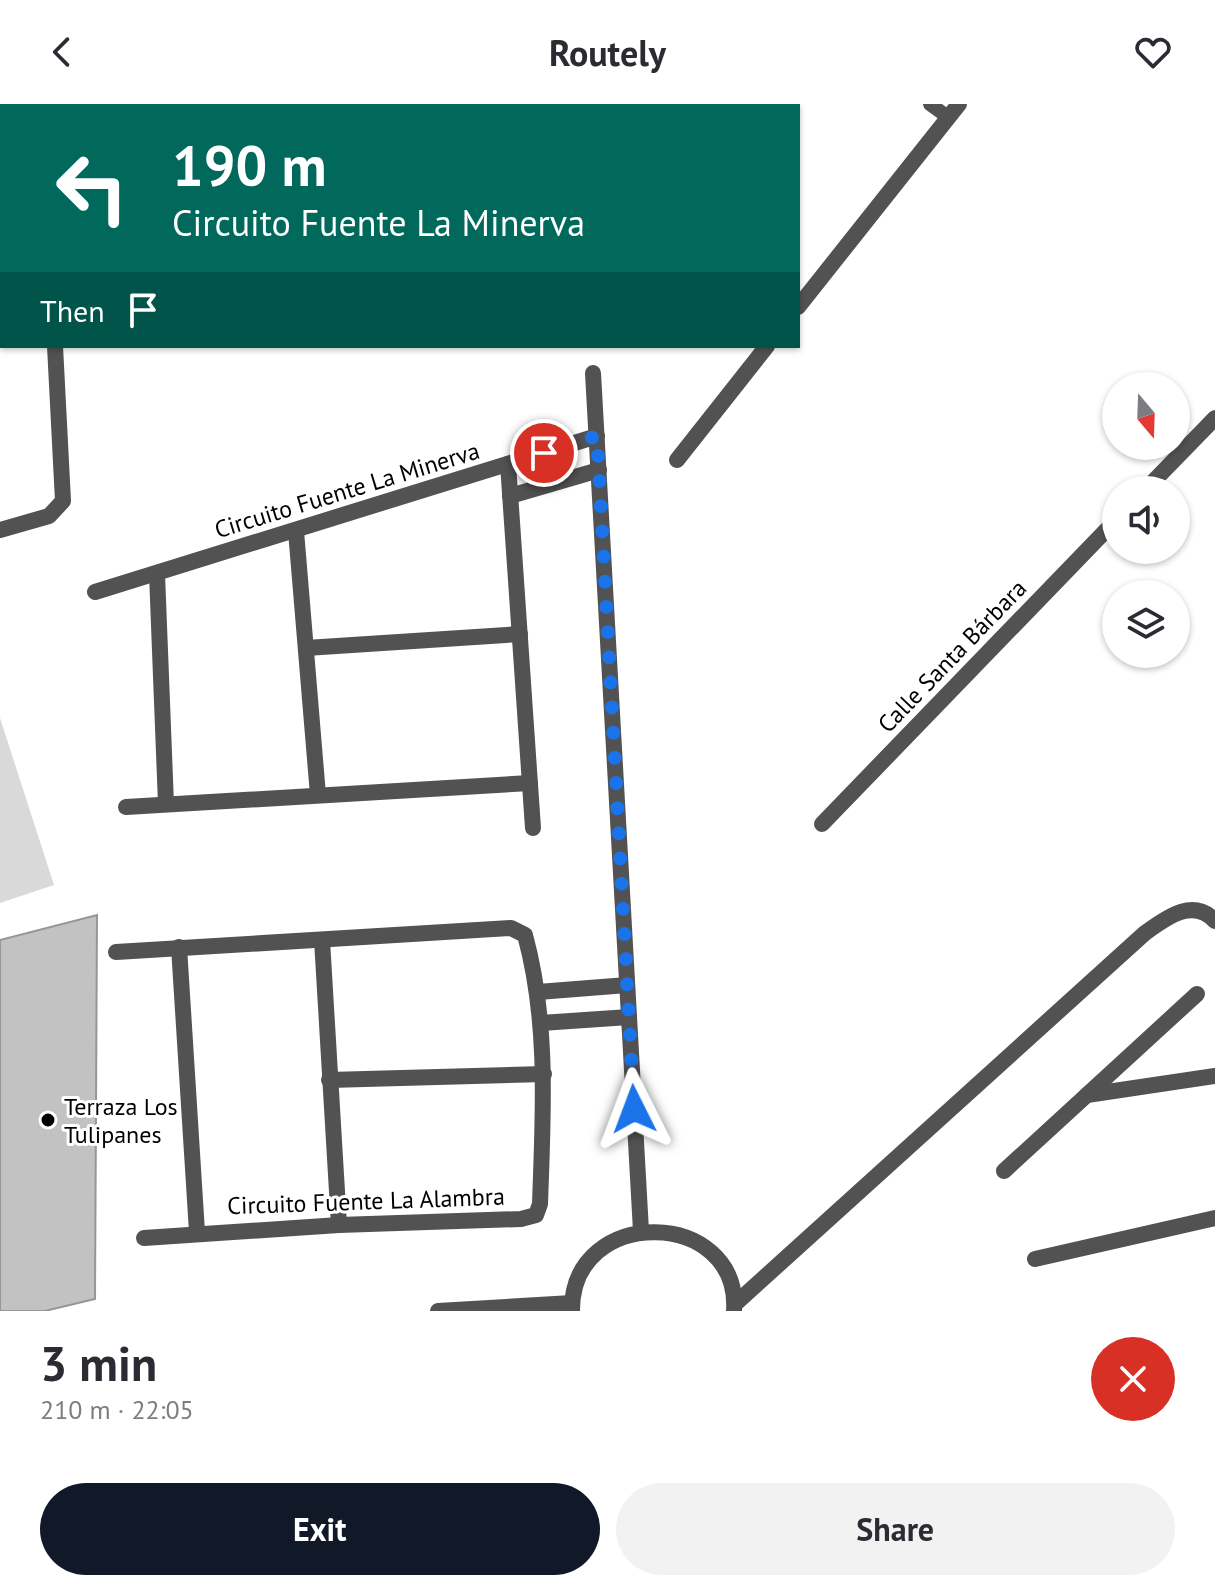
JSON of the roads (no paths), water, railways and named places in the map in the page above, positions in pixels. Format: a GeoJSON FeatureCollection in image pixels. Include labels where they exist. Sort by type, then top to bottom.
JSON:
{"type":"FeatureCollection","features":[{"type":"Feature","properties":{"kind":"street"},"geometry":{"type":"LineString","coordinates":[[800,304],[954,111]]}},
{"type":"Feature","properties":{"kind":"street"},"geometry":{"type":"LineString","coordinates":[[0,530],[49,516],[60,508],[63,494],[55,348]]}},
{"type":"Feature","properties":{"kind":"street"},"geometry":{"type":"LineString","coordinates":[[677,460],[765,348]]}},
{"type":"Feature","properties":{"kind":"street"},"geometry":{"type":"LineString","coordinates":[[593,373],[641,1231]]}},
{"type":"Feature","properties":{"kind":"street"},"geometry":{"type":"LineString","coordinates":[[1159,476],[1215,418]]}},
{"type":"Feature","properties":{"kind":"street","name":"Circuito Fuente La Minerva"},"geometry":{"type":"LineString","coordinates":[[95,592],[597,436]]}},
{"type":"Feature","properties":{"kind":"street"},"geometry":{"type":"LineString","coordinates":[[508,464],[533,828]]}},
{"type":"Feature","properties":{"kind":"street"},"geometry":{"type":"LineString","coordinates":[[510,496],[599,470]]}},
{"type":"Feature","properties":{"kind":"street"},"geometry":{"type":"LineString","coordinates":[[296,531],[318,795]]}},
{"type":"Feature","properties":{"kind":"street","name":"Calle Santa Bárbara"},"geometry":{"type":"LineString","coordinates":[[822,824],[1102,534]]}},
{"type":"Feature","properties":{"kind":"street"},"geometry":{"type":"LineString","coordinates":[[157,574],[166,804]]}},
{"type":"Feature","properties":{"kind":"street"},"geometry":{"type":"LineString","coordinates":[[306,648],[520,634]]}},
{"type":"Feature","properties":{"kind":"street"},"geometry":{"type":"LineString","coordinates":[[126,807],[530,783]]}},
{"type":"Feature","properties":{"kind":"street"},"geometry":{"type":"LineString","coordinates":[[735,1308],[1145,933],[1171,915],[1190,909],[1208,913],[1215,921]]}},
{"type":"Feature","properties":{"kind":"street","name":"Circuito Fuente La Alambra"},"geometry":{"type":"LineString","coordinates":[[116,952],[517,929],[525,935],[538,992],[544,1074],[540,1204],[536,1215],[521,1219],[197,1232],[144,1238]]}},
{"type":"Feature","properties":{"kind":"street"},"geometry":{"type":"LineString","coordinates":[[322,940],[339,1225]]}},
{"type":"Feature","properties":{"kind":"street","name":"Circuito Fuente La Alambra"},"geometry":{"type":"LineString","coordinates":[[179,947],[197,1232]]}},
{"type":"Feature","properties":{"kind":"street"},"geometry":{"type":"LineString","coordinates":[[538,992],[627,985]]}},
{"type":"Feature","properties":{"kind":"street"},"geometry":{"type":"LineString","coordinates":[[1004,1171],[1197,994]]}},
{"type":"Feature","properties":{"kind":"street"},"geometry":{"type":"LineString","coordinates":[[541,1023],[629,1017]]}},
{"type":"Feature","properties":{"kind":"street"},"geometry":{"type":"LineString","coordinates":[[329,1080],[544,1074]]}},
{"type":"Feature","properties":{"kind":"street"},"geometry":{"type":"LineString","coordinates":[[1087,1095],[1215,1076]]}},
{"type":"Feature","properties":{"kind":"street"},"geometry":{"type":"LineString","coordinates":[[1035,1259],[1215,1218]]}},
{"type":"Feature","properties":{"kind":"street"},"geometry":{"type":"LineString","coordinates":[[438,1311],[572,1307],[579,1277],[594,1255],[616,1239],[641,1231],[663,1231],[685,1236],[704,1247],[720,1263],[730,1283],[735,1308]]}},
{"type":"Feature","properties":{"kind":"lane"},"geometry":{"type":"LineString","coordinates":[[930,104],[954,111]]}},
{"type":"Feature","properties":{"kind":"place","name":"Terraza Los Tulipanes"},"geometry":{"type":"Point","coordinates":[48,1120]}}]}
